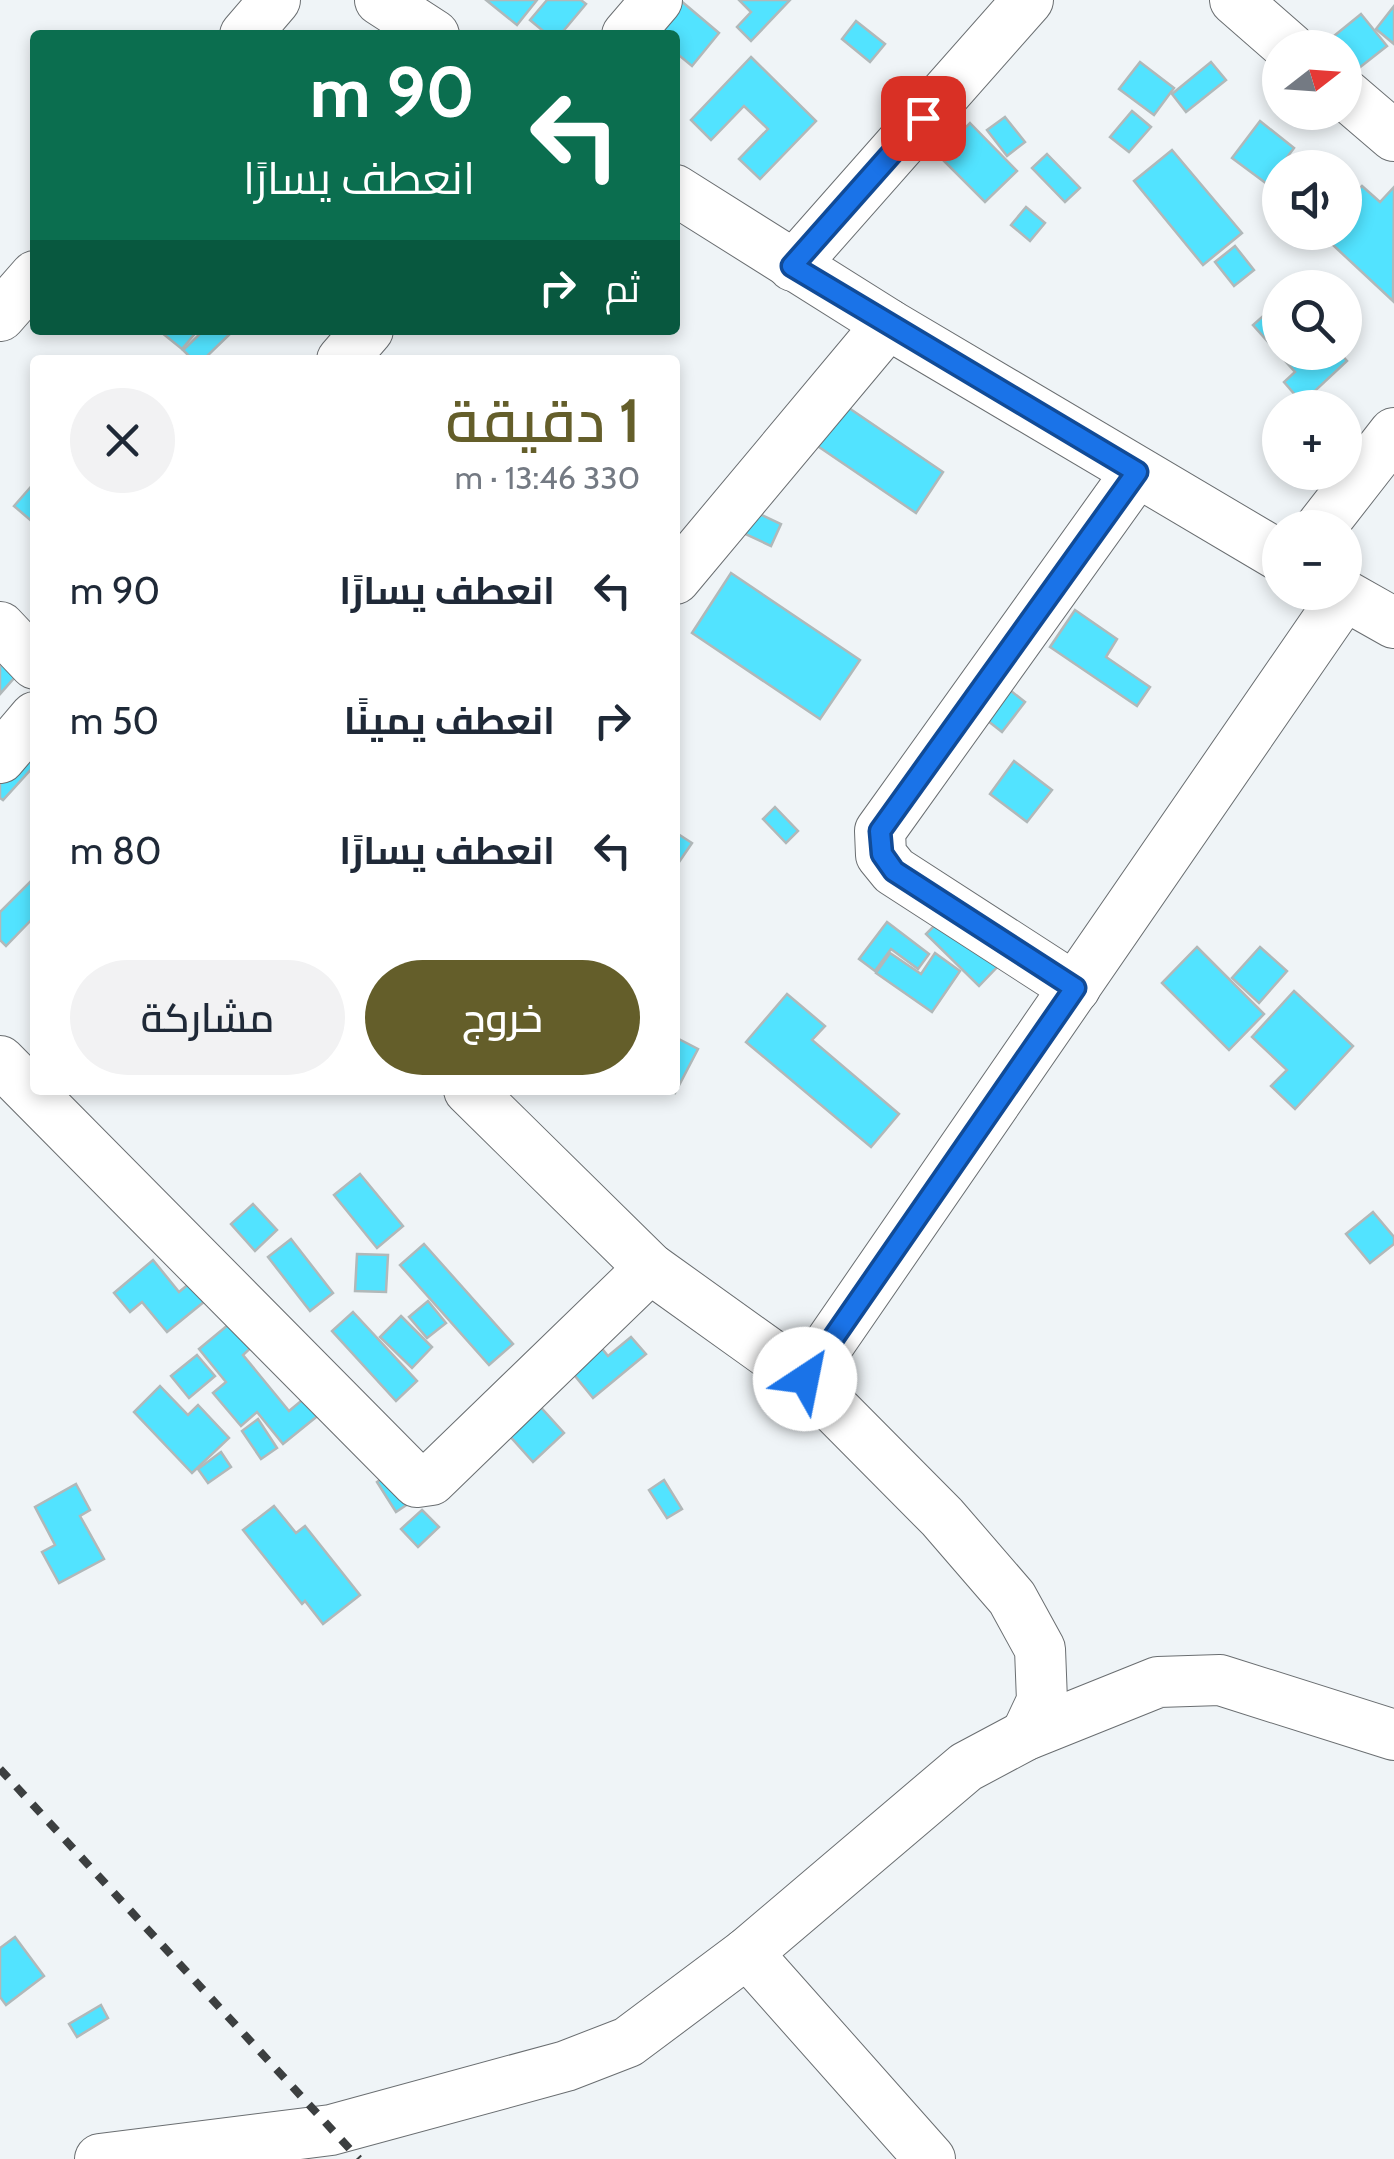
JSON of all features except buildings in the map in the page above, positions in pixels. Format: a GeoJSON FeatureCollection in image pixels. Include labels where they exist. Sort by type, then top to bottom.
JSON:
{"type":"FeatureCollection","features":[{"type":"Feature","properties":{"kind":"street"},"geometry":{"type":"LineString","coordinates":[[380,0],[426,30]]}},
{"type":"Feature","properties":{"kind":"street"},"geometry":{"type":"LineString","coordinates":[[632,30],[657,0]]}},
{"type":"Feature","properties":{"kind":"street"},"geometry":{"type":"LineString","coordinates":[[792,266],[1028,0]]}},
{"type":"Feature","properties":{"kind":"street"},"geometry":{"type":"LineString","coordinates":[[1235,0],[1269,30]]}},
{"type":"Feature","properties":{"kind":"street"},"geometry":{"type":"LineString","coordinates":[[1362,109],[1394,136]]}},
{"type":"Feature","properties":{"kind":"street"},"geometry":{"type":"LineString","coordinates":[[680,193],[792,266],[1262,545]]}},
{"type":"Feature","properties":{"kind":"street"},"geometry":{"type":"LineString","coordinates":[[0,316],[30,282]]}},
{"type":"Feature","properties":{"kind":"street"},"geometry":{"type":"LineString","coordinates":[[680,573],[888,324]]}},
{"type":"Feature","properties":{"kind":"street"},"geometry":{"type":"LineString","coordinates":[[346,355],[364,335]]}},
{"type":"Feature","properties":{"kind":"street"},"geometry":{"type":"LineString","coordinates":[[1334,510],[1394,433]]}},
{"type":"Feature","properties":{"kind":"street"},"geometry":{"type":"LineString","coordinates":[[1075,988],[894,871],[882,854],[880,831],[1137,472]]}},
{"type":"Feature","properties":{"kind":"street"},"geometry":{"type":"LineString","coordinates":[[1362,605],[1394,623]]}},
{"type":"Feature","properties":{"kind":"street"},"geometry":{"type":"LineString","coordinates":[[805,1379],[1331,610]]}},
{"type":"Feature","properties":{"kind":"street"},"geometry":{"type":"LineString","coordinates":[[0,627],[30,659]]}},
{"type":"Feature","properties":{"kind":"street"},"geometry":{"type":"LineString","coordinates":[[0,758],[30,722]]}},
{"type":"Feature","properties":{"kind":"street"},"geometry":{"type":"LineString","coordinates":[[0,1061],[30,1091]]}},
{"type":"Feature","properties":{"kind":"street"},"geometry":{"type":"LineString","coordinates":[[34,1095],[417,1482],[431,1480],[650,1268]]}},
{"type":"Feature","properties":{"kind":"street"},"geometry":{"type":"LineString","coordinates":[[474,1095],[650,1268],[805,1379],[942,1516],[1012,1598],[1040,1649],[1042,1701],[1026,1735]]}},
{"type":"Feature","properties":{"kind":"street"},"geometry":{"type":"LineString","coordinates":[[100,2159],[332,2130],[566,2066],[628,2042],[746,1953],[966,1767],[1026,1735],[1158,1682],[1220,1680],[1394,1734]]}},
{"type":"Feature","properties":{"kind":"street"},"geometry":{"type":"LineString","coordinates":[[746,1953],[930,2159]]}},
{"type":"Feature","properties":{"kind":"railway"},"geometry":{"type":"LineString","coordinates":[[0,1769],[359,2159]]}},
{"type":"Feature","properties":{"kind":"route"},"geometry":{"type":"LineString","coordinates":[[805,1379],[1075,988],[894,871],[882,854],[880,831],[1137,472],[792,266],[923,118]]}}]}
